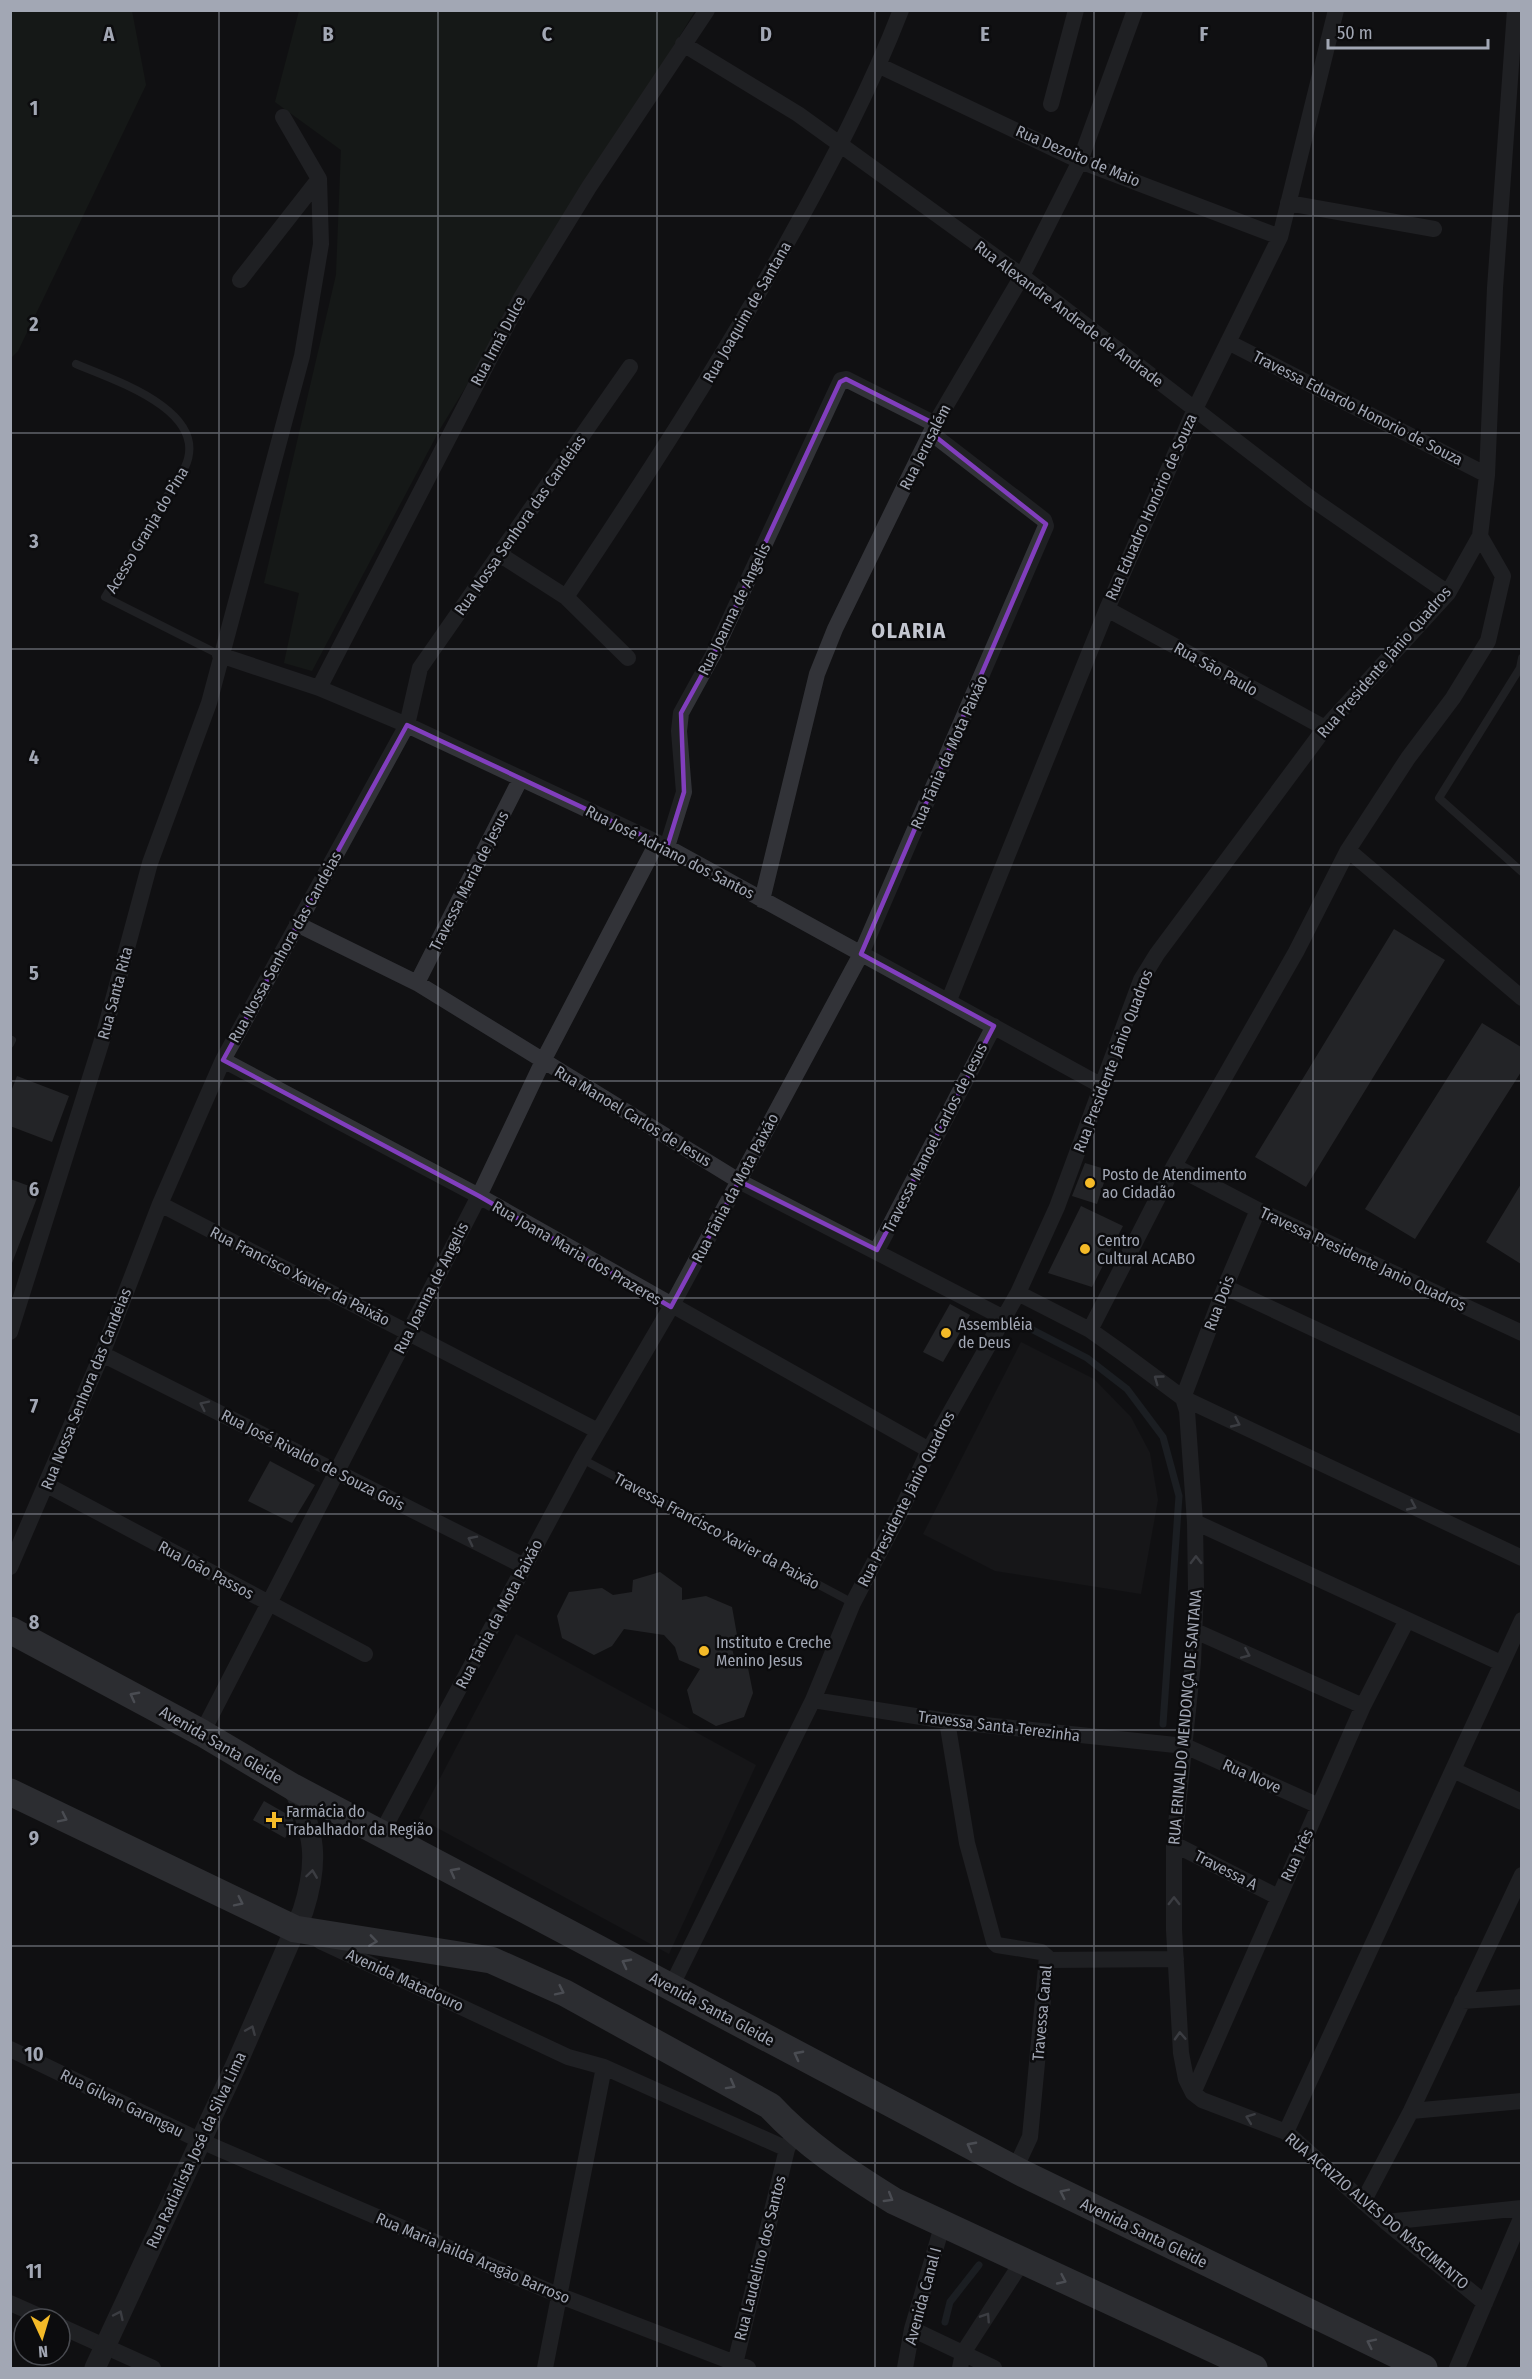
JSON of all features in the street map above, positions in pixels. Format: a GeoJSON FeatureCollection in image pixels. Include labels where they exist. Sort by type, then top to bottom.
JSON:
{"type":"FeatureCollection","features":[{"type":"Feature","properties":{"kind":"main road","name":"Avenida Santa Gleide"},"geometry":{"type":"LineString","coordinates":[[10,1630],[202,1733],[293,1787],[1015,2169],[1424,2368]]}},
{"type":"Feature","properties":{"kind":"main road","name":"Avenida Matadouro"},"geometry":{"type":"LineString","coordinates":[[10,1792],[295,1929]]}},
{"type":"Feature","properties":{"kind":"main road"},"geometry":{"type":"LineString","coordinates":[[295,1929],[491,1960],[565,1993],[770,2106],[791,2140],[894,2201],[1254,2368]]}},
{"type":"Feature","properties":{"kind":"street","name":"Rua Irmã Dulce"},"geometry":{"type":"LineString","coordinates":[[319,688],[521,298],[589,187],[706,10]]}},
{"type":"Feature","properties":{"kind":"street","name":"Rua Joaquim de Santana"},"geometry":{"type":"LineString","coordinates":[[566,597],[708,381],[841,146],[880,66],[901,10]]}},
{"type":"Feature","properties":{"kind":"street"},"geometry":{"type":"LineString","coordinates":[[1051,104],[1076,10]]}},
{"type":"Feature","properties":{"kind":"street","name":"Rua Jerusalém"},"geometry":{"type":"LineString","coordinates":[[762,900],[817,674],[835,629],[933,429],[1022,276],[1080,161],[1135,10]]}},
{"type":"Feature","properties":{"kind":"street","name":"Rua Eduadro Honório de Souza"},"geometry":{"type":"LineString","coordinates":[[950,1000],[1107,609],[1195,409],[1280,237],[1336,10]]}},
{"type":"Feature","properties":{"kind":"street","name":"Rua Presidente Jânio Quadros"},"geometry":{"type":"LineString","coordinates":[[671,1987],[813,1700],[853,1603],[899,1515],[929,1450],[1018,1293],[1057,1207],[1141,980],[1148,967],[1326,728],[1448,593],[1480,536],[1487,475],[1495,288],[1515,10]]}},
{"type":"Feature","properties":{"kind":"street","name":"Rua Alexandre Andrade de Andrade"},"geometry":{"type":"LineString","coordinates":[[683,44],[798,114],[1022,276],[1318,504],[1448,593]]}},
{"type":"Feature","properties":{"kind":"street","name":"Rua Dezoito de Maio"},"geometry":{"type":"LineString","coordinates":[[880,66],[1080,161],[1280,237]]}},
{"type":"Feature","properties":{"kind":"street"},"geometry":{"type":"LineString","coordinates":[[220,655],[307,332],[321,244],[319,179],[283,117]]}},
{"type":"Feature","properties":{"kind":"street"},"geometry":{"type":"LineString","coordinates":[[240,280],[319,179]]}},
{"type":"Feature","properties":{"kind":"street"},"geometry":{"type":"LineString","coordinates":[[1288,203],[1434,229]]}},
{"type":"Feature","properties":{"kind":"street","name":"Travessa Eduardo Honorio de Souza"},"geometry":{"type":"LineString","coordinates":[[1228,342],[1487,475]]}},
{"type":"Feature","properties":{"kind":"street","name":"Rua Nossa Senhora das Candeias"},"geometry":{"type":"LineString","coordinates":[[10,1567],[47,1485],[102,1354],[160,1204],[223,1060],[407,725],[420,668],[630,367]]}},
{"type":"Feature","properties":{"kind":"street","name":"Rua Joanna de Angelis"},"geometry":{"type":"LineString","coordinates":[[202,1733],[338,1472],[478,1196],[543,1061],[662,845],[684,792],[679,731],[681,713],[714,653],[842,379],[933,429]]}},
{"type":"Feature","properties":{"kind":"street","name":"Rua Tânia da Mota Paixão"},"geometry":{"type":"LineString","coordinates":[[381,1834],[582,1459],[671,1307],[861,954],[1046,523],[933,429]]}},
{"type":"Feature","properties":{"kind":"street"},"geometry":{"type":"LineString","coordinates":[[1090,1330],[1173,1166],[1296,952],[1348,850],[1408,758],[1454,698],[1488,641],[1503,576],[1480,536]]}},
{"type":"Feature","properties":{"kind":"street"},"geometry":{"type":"LineString","coordinates":[[499,555],[566,597],[628,658]]}},
{"type":"Feature","properties":{"kind":"street","name":"Rua São Paulo"},"geometry":{"type":"LineString","coordinates":[[1107,609],[1326,728]]}},
{"type":"Feature","properties":{"kind":"street","name":"Rua José Adriano dos Santos"},"geometry":{"type":"LineString","coordinates":[[220,655],[319,688],[407,725],[662,845],[950,1000],[1102,1086]]}},
{"type":"Feature","properties":{"kind":"street","name":"Rua Santa Rita"},"geometry":{"type":"LineString","coordinates":[[10,1332],[103,1038],[150,863],[209,703],[220,655]]}},
{"type":"Feature","properties":{"kind":"street","name":"Travessa Maria de Jesus"},"geometry":{"type":"LineString","coordinates":[[417,983],[520,778]]}},
{"type":"Feature","properties":{"kind":"street"},"geometry":{"type":"LineString","coordinates":[[1348,850],[1521,998]]}},
{"type":"Feature","properties":{"kind":"street","name":"Rua Manoel Carlos de Jesus"},"geometry":{"type":"LineString","coordinates":[[297,924],[417,983],[739,1181],[877,1250],[1004,1318]]}},
{"type":"Feature","properties":{"kind":"street","name":"Travessa Manoel Carlos de Jesus"},"geometry":{"type":"LineString","coordinates":[[877,1250],[994,1026]]}},
{"type":"Feature","properties":{"kind":"street","name":"Rua Joana Maria dos Prazeres"},"geometry":{"type":"LineString","coordinates":[[223,1060],[478,1196],[671,1307],[929,1450]]}},
{"type":"Feature","properties":{"kind":"street","name":"Travessa Presidente Janio Quadros"},"geometry":{"type":"LineString","coordinates":[[1173,1166],[1258,1210],[1521,1333]]}},
{"type":"Feature","properties":{"kind":"street","name":"Rua Francisco Xavier da Paixão"},"geometry":{"type":"LineString","coordinates":[[160,1204],[598,1431]]}},
{"type":"Feature","properties":{"kind":"street","name":"Rua Dois"},"geometry":{"type":"LineString","coordinates":[[1183,1398],[1225,1287],[1258,1210]]}},
{"type":"Feature","properties":{"kind":"street"},"geometry":{"type":"LineString","coordinates":[[1225,1287],[1521,1426]]}},
{"type":"Feature","properties":{"kind":"street"},"geometry":{"type":"LineString","coordinates":[[1018,1293],[1090,1330],[1183,1398],[1521,1558]]}},
{"type":"Feature","properties":{"kind":"street","name":"Rua José Rivaldo de Souza Goís"},"geometry":{"type":"LineString","coordinates":[[102,1354],[524,1566]]}},
{"type":"Feature","properties":{"kind":"street","name":"RUA ERINALDO MENDONÇA DE SANTANA"},"geometry":{"type":"LineString","coordinates":[[1176,1959],[1174,1844],[1193,1662],[1192,1630],[1196,1588],[1195,1522],[1187,1411],[1183,1398]]}},
{"type":"Feature","properties":{"kind":"street","name":"Rua João Passos"},"geometry":{"type":"LineString","coordinates":[[47,1485],[365,1654]]}},
{"type":"Feature","properties":{"kind":"street"},"geometry":{"type":"LineString","coordinates":[[1195,1522],[1501,1662]]}},
{"type":"Feature","properties":{"kind":"street","name":"Rua Três"},"geometry":{"type":"LineString","coordinates":[[1192,2093],[1363,1706],[1407,1620]]}},
{"type":"Feature","properties":{"kind":"street"},"geometry":{"type":"LineString","coordinates":[[1286,2132],[1521,1620]]}},
{"type":"Feature","properties":{"kind":"street"},"geometry":{"type":"LineString","coordinates":[[1192,1630],[1363,1706]]}},
{"type":"Feature","properties":{"kind":"street","name":"Travessa Santa Terezinha"},"geometry":{"type":"LineString","coordinates":[[813,1700],[947,1721],[1185,1746]]}},
{"type":"Feature","properties":{"kind":"street","name":"Travessa Canal"},"geometry":{"type":"LineString","coordinates":[[947,1721],[967,1842],[994,1942],[1000,1946],[1044,1953],[1047,1960],[1030,2137],[1015,2169]]}},
{"type":"Feature","properties":{"kind":"street","name":"Rua Nove"},"geometry":{"type":"LineString","coordinates":[[1185,1746],[1319,1806]]}},
{"type":"Feature","properties":{"kind":"street"},"geometry":{"type":"LineString","coordinates":[[1453,1770],[1521,1802]]}},
{"type":"Feature","properties":{"kind":"street","name":"Rua Radialista José da Silva Lima"},"geometry":{"type":"LineString","coordinates":[[95,2368],[201,2141],[295,1929],[310,1887],[314,1864],[310,1829],[293,1787]]}},
{"type":"Feature","properties":{"kind":"street","name":"Travessa A"},"geometry":{"type":"LineString","coordinates":[[1174,1844],[1278,1897]]}},
{"type":"Feature","properties":{"kind":"street"},"geometry":{"type":"LineString","coordinates":[[1363,2202],[1411,2111],[1462,2001],[1517,1894],[1521,1875]]}},
{"type":"Feature","properties":{"kind":"street","name":"Avenida Matadouro"},"geometry":{"type":"LineString","coordinates":[[295,1929],[568,2057],[604,2067],[791,2140]]}},
{"type":"Feature","properties":{"kind":"street"},"geometry":{"type":"LineString","coordinates":[[1047,1960],[1176,1959],[1180,2053],[1192,2093]]}},
{"type":"Feature","properties":{"kind":"street"},"geometry":{"type":"LineString","coordinates":[[1462,2001],[1521,1997]]}},
{"type":"Feature","properties":{"kind":"street","name":"Rua Gilvan Garangau"},"geometry":{"type":"LineString","coordinates":[[10,2049],[201,2141]]}},
{"type":"Feature","properties":{"kind":"street"},"geometry":{"type":"LineString","coordinates":[[545,2368],[604,2067]]}},
{"type":"Feature","properties":{"kind":"street","name":"RUA ACRIZIO ALVES DO NASCIMENTO"},"geometry":{"type":"LineString","coordinates":[[1192,2093],[1215,2105],[1286,2132],[1386,2222],[1485,2303]]}},
{"type":"Feature","properties":{"kind":"street"},"geometry":{"type":"LineString","coordinates":[[1411,2111],[1521,2102]]}},
{"type":"Feature","properties":{"kind":"street","name":"Rua Laudelino dos Santos"},"geometry":{"type":"LineString","coordinates":[[739,2367],[791,2140]]}},
{"type":"Feature","properties":{"kind":"street","name":"Rua Maria Jailda Aragão Barroso"},"geometry":{"type":"LineString","coordinates":[[201,2141],[558,2295],[739,2367]]}},
{"type":"Feature","properties":{"kind":"street"},"geometry":{"type":"LineString","coordinates":[[1386,2222],[1521,2208]]}},
{"type":"Feature","properties":{"kind":"street"},"geometry":{"type":"LineString","coordinates":[[1457,2368],[1521,2216]]}},
{"type":"Feature","properties":{"kind":"street","name":"Avenida Canal I"},"geometry":{"type":"LineString","coordinates":[[905,2368],[912,2329],[943,2223]]}},
{"type":"Feature","properties":{"kind":"street"},"geometry":{"type":"LineString","coordinates":[[961,2361],[1023,2262]]}},
{"type":"Feature","properties":{"kind":"street"},"geometry":{"type":"LineString","coordinates":[[912,2329],[961,2361],[994,2368]]}},
{"type":"Feature","properties":{"kind":"street"},"geometry":{"type":"LineString","coordinates":[[72,2331],[153,2368]]}},
{"type":"Feature","properties":{"kind":"lane","name":"Acesso Granja do Pina"},"geometry":{"type":"LineString","coordinates":[[76,364],[126,385],[162,405],[180,421],[190,440],[190,454],[185,466],[105,597],[220,655]]}},
{"type":"Feature","properties":{"kind":"lane"},"geometry":{"type":"LineString","coordinates":[[1521,658],[1521,668],[1438,798],[1521,872]]}},
{"type":"Feature","properties":{"kind":"lane","name":"Travessa Francisco Xavier da Paixão"},"geometry":{"type":"LineString","coordinates":[[582,1459],[853,1603]]}},
{"type":"Feature","properties":{"kind":"highlighted area"},"geometry":{"type":"Polygon","coordinates":[[[846,379],[935,424],[931,433],[1046,524],[861,954],[994,1026],[877,1250],[739,1181],[671,1307],[479,1196],[223,1060],[407,725],[667,847],[684,792],[681,713],[714,653],[840,382],[846,379]]]}},
{"type":"Feature","properties":{"kind":"shaded area"},"geometry":{"type":"Polygon","coordinates":[[[11,10],[132,11],[146,85],[18,351],[11,358],[11,10]]]}},
{"type":"Feature","properties":{"kind":"shaded area"},"geometry":{"type":"Polygon","coordinates":[[[299,11],[695,11],[440,429],[312,671],[284,663],[299,593],[264,583],[336,275],[341,150],[275,102],[299,11]]]}},
{"type":"Feature","properties":{"kind":"shaded area"},"geometry":{"type":"Polygon","coordinates":[[[1021,1342],[1094,1379],[1131,1417],[1150,1453],[1158,1500],[1141,1594],[995,1571],[923,1534],[1021,1342]]]}},
{"type":"Feature","properties":{"kind":"shaded area"},"geometry":{"type":"Polygon","coordinates":[[[516,1634],[756,1765],[669,1954],[419,1818],[516,1634]]]}},
{"type":"Feature","properties":{"kind":"building"},"geometry":{"type":"Polygon","coordinates":[[[1394,929],[1445,960],[1306,1187],[1255,1157],[1394,929]]]}},
{"type":"Feature","properties":{"kind":"building"},"geometry":{"type":"Polygon","coordinates":[[[1482,1023],[1521,1047],[1521,1072],[1415,1239],[1365,1209],[1482,1023]]]}},
{"type":"Feature","properties":{"kind":"building"},"geometry":{"type":"Polygon","coordinates":[[[17,1076],[69,1096],[52,1142],[10,1126],[10,1094],[17,1076]]]}},
{"type":"Feature","properties":{"kind":"building","name":"Posto de Atendimento ao Cidadão"},"geometry":{"type":"Polygon","coordinates":[[[1085,1163],[1108,1170],[1097,1204],[1072,1196],[1085,1163]]]}},
{"type":"Feature","properties":{"kind":"building"},"geometry":{"type":"Polygon","coordinates":[[[10,1179],[40,1190],[12,1263],[10,1263],[10,1179]]]}},
{"type":"Feature","properties":{"kind":"building"},"geometry":{"type":"Polygon","coordinates":[[[1521,1184],[1521,1264],[1486,1242],[1521,1184]]]}},
{"type":"Feature","properties":{"kind":"building","name":"Centro Cultural ACABO"},"geometry":{"type":"Polygon","coordinates":[[[1081,1206],[1123,1226],[1092,1287],[1048,1273],[1081,1206]]]}},
{"type":"Feature","properties":{"kind":"building","name":"Assembléia de Deus"},"geometry":{"type":"Polygon","coordinates":[[[950,1304],[970,1315],[943,1362],[923,1352],[950,1304]]]}},
{"type":"Feature","properties":{"kind":"building"},"geometry":{"type":"Polygon","coordinates":[[[270,1461],[315,1485],[292,1523],[248,1501],[270,1461]]]}},
{"type":"Feature","properties":{"kind":"building","name":"Instituto e Creche Menino Jesus"},"geometry":{"type":"Polygon","coordinates":[[[660,1572],[682,1588],[682,1600],[706,1596],[732,1607],[737,1635],[731,1644],[735,1661],[748,1668],[753,1693],[744,1717],[716,1726],[693,1713],[687,1690],[700,1669],[679,1660],[675,1647],[664,1635],[624,1629],[612,1646],[594,1655],[562,1638],[557,1616],[569,1592],[602,1588],[613,1595],[632,1592],[633,1580],[660,1572]]]}},
{"type":"Feature","properties":{"kind":"building","name":"Farmácia do Trabalhador da Região"},"geometry":{"type":"Polygon","coordinates":[[[264,1801],[292,1817],[294,1823],[285,1838],[253,1820],[264,1801]]]}},
{"type":"Feature","properties":{"kind":"waterway"},"geometry":{"type":"LineString","coordinates":[[1033,1330],[1087,1358],[1127,1389],[1163,1437],[1179,1496],[1163,1724]]}},
{"type":"Feature","properties":{"kind":"waterway"},"geometry":{"type":"LineString","coordinates":[[945,2322],[950,2302],[979,2265]]}},
{"type":"Feature","properties":{"kind":"place","name":"Posto de Atendimento ao Cidadão"},"geometry":{"type":"Point","coordinates":[1090,1183]}},
{"type":"Feature","properties":{"kind":"place","name":"Centro Cultural ACABO"},"geometry":{"type":"Point","coordinates":[1085,1249]}},
{"type":"Feature","properties":{"kind":"place","name":"Assembléia de Deus"},"geometry":{"type":"Point","coordinates":[946,1333]}},
{"type":"Feature","properties":{"kind":"place","name":"Instituto e Creche Menino Jesus"},"geometry":{"type":"Point","coordinates":[704,1651]}},
{"type":"Feature","properties":{"kind":"place","name":"Farmácia do Trabalhador da Região"},"geometry":{"type":"Point","coordinates":[274,1820]}},
{"type":"Feature","properties":{"kind":"district","name":"OLARIA"},"geometry":{"type":"Point","coordinates":[909,630]}}]}
